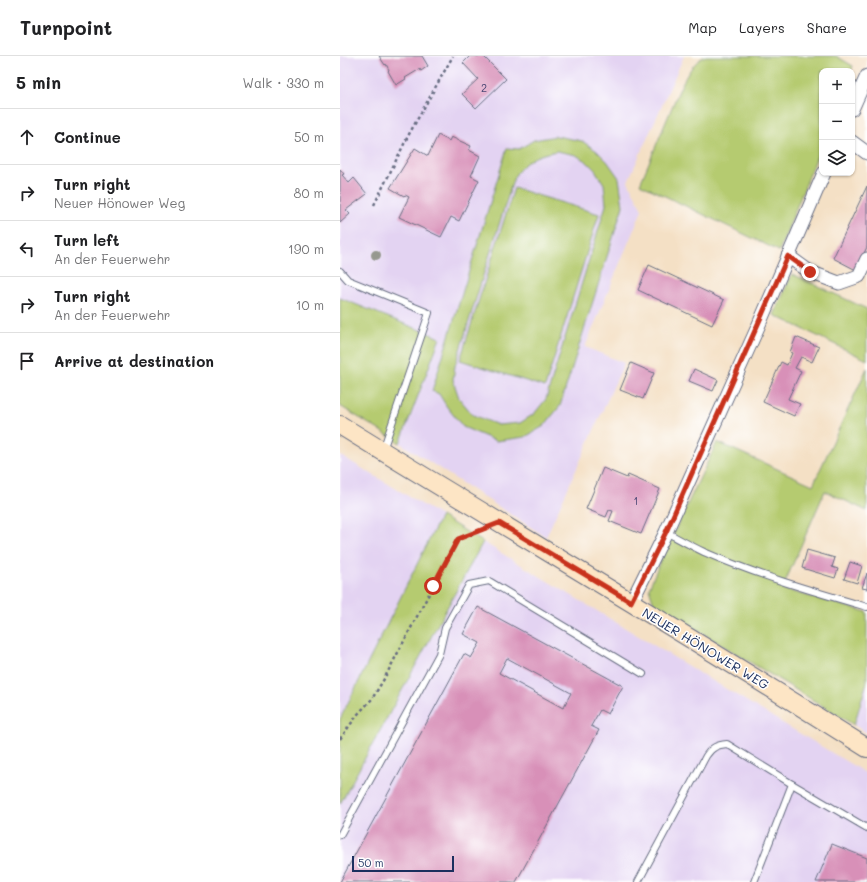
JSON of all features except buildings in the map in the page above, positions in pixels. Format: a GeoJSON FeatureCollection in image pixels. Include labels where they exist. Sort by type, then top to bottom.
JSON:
{"type":"FeatureCollection","features":[{"type":"Feature","properties":{"kind":"main road","name":"NEUER HÖNOWER WEG"},"geometry":{"type":"LineString","coordinates":[[340,425],[791,700],[867,748]]}},
{"type":"Feature","properties":{"kind":"street"},"geometry":{"type":"LineString","coordinates":[[854,104],[867,76]]}},
{"type":"Feature","properties":{"kind":"street"},"geometry":{"type":"LineString","coordinates":[[855,144],[867,153]]}},
{"type":"Feature","properties":{"kind":"street"},"geometry":{"type":"LineString","coordinates":[[631,602],[666,532],[823,176]]}},
{"type":"Feature","properties":{"kind":"street"},"geometry":{"type":"LineString","coordinates":[[788,256],[810,272],[839,283],[859,276],[867,259]]}},
{"type":"Feature","properties":{"kind":"lane"},"geometry":{"type":"LineString","coordinates":[[340,271],[348,280],[429,313],[383,451]]}},
{"type":"Feature","properties":{"kind":"lane"},"geometry":{"type":"LineString","coordinates":[[666,532],[702,551],[784,582],[867,607]]}},
{"type":"Feature","properties":{"kind":"lane"},"geometry":{"type":"LineString","coordinates":[[340,835],[439,654],[445,628],[469,585],[489,581],[644,674]]}},
{"type":"Feature","properties":{"kind":"lane"},"geometry":{"type":"LineString","coordinates":[[638,882],[706,756],[711,749],[718,744],[727,744],[867,828]]}},
{"type":"Feature","properties":{"kind":"lane"},"geometry":{"type":"LineString","coordinates":[[754,882],[792,784]]}},
{"type":"Feature","properties":{"kind":"path"},"geometry":{"type":"LineString","coordinates":[[374,205],[408,136],[453,56]]}},
{"type":"Feature","properties":{"kind":"path"},"geometry":{"type":"LineString","coordinates":[[340,739],[358,714],[372,699],[384,679],[458,539],[499,523]]}},
{"type":"Feature","properties":{"kind":"shaded area"},"geometry":{"type":"Polygon","coordinates":[[[340,56],[684,56],[628,181],[642,210],[585,347],[624,363],[546,537],[400,443],[440,338],[340,298],[340,56]]]}},
{"type":"Feature","properties":{"kind":"shaded area"},"geometry":{"type":"Polygon","coordinates":[[[340,455],[441,516],[340,719],[340,455]]]}},
{"type":"Feature","properties":{"kind":"shaded area"},"geometry":{"type":"Polygon","coordinates":[[[483,542],[867,774],[867,882],[340,882],[340,804],[483,542]]]}},
{"type":"Feature","properties":{"kind":"shaded area"},"geometry":{"type":"Polygon","coordinates":[[[867,682],[867,733],[854,725],[867,682]]]}},
{"type":"Feature","properties":{"kind":"green space"},"geometry":{"type":"Polygon","coordinates":[[[705,56],[836,56],[853,66],[852,68],[819,68],[819,151],[779,251],[640,184],[682,83],[693,66],[705,56]]]}},
{"type":"Feature","properties":{"kind":"green space"},"geometry":{"type":"Polygon","coordinates":[[[556,136],[582,141],[597,151],[607,161],[619,178],[623,206],[560,406],[544,426],[525,437],[496,441],[463,427],[439,394],[432,391],[507,148],[519,149],[534,140],[556,136]],[[557,151],[537,156],[527,162],[514,177],[455,366],[453,380],[459,398],[473,415],[498,425],[520,423],[534,414],[546,399],[606,205],[604,184],[595,170],[587,162],[576,155],[557,151]]]}},
{"type":"Feature","properties":{"kind":"green space"},"geometry":{"type":"Polygon","coordinates":[[[514,188],[599,214],[545,387],[460,360],[514,188]]]}},
{"type":"Feature","properties":{"kind":"green space"},"geometry":{"type":"Polygon","coordinates":[[[792,274],[867,309],[867,360],[774,315],[792,274]]]}},
{"type":"Feature","properties":{"kind":"green space"},"geometry":{"type":"Polygon","coordinates":[[[340,298],[440,338],[400,443],[340,406],[340,298]]]}},
{"type":"Feature","properties":{"kind":"green space"},"geometry":{"type":"Polygon","coordinates":[[[867,368],[867,511],[825,491],[782,589],[867,612],[867,682],[854,725],[654,604],[649,588],[717,442],[813,485],[867,368]]]}},
{"type":"Feature","properties":{"kind":"green space"},"geometry":{"type":"Polygon","coordinates":[[[441,516],[483,542],[340,804],[340,719],[441,516]]]}},
{"type":"Feature","properties":{"kind":"route"},"geometry":{"type":"LineString","coordinates":[[433,586],[458,539],[499,523],[631,602],[666,532],[788,256],[810,272]]}}]}
